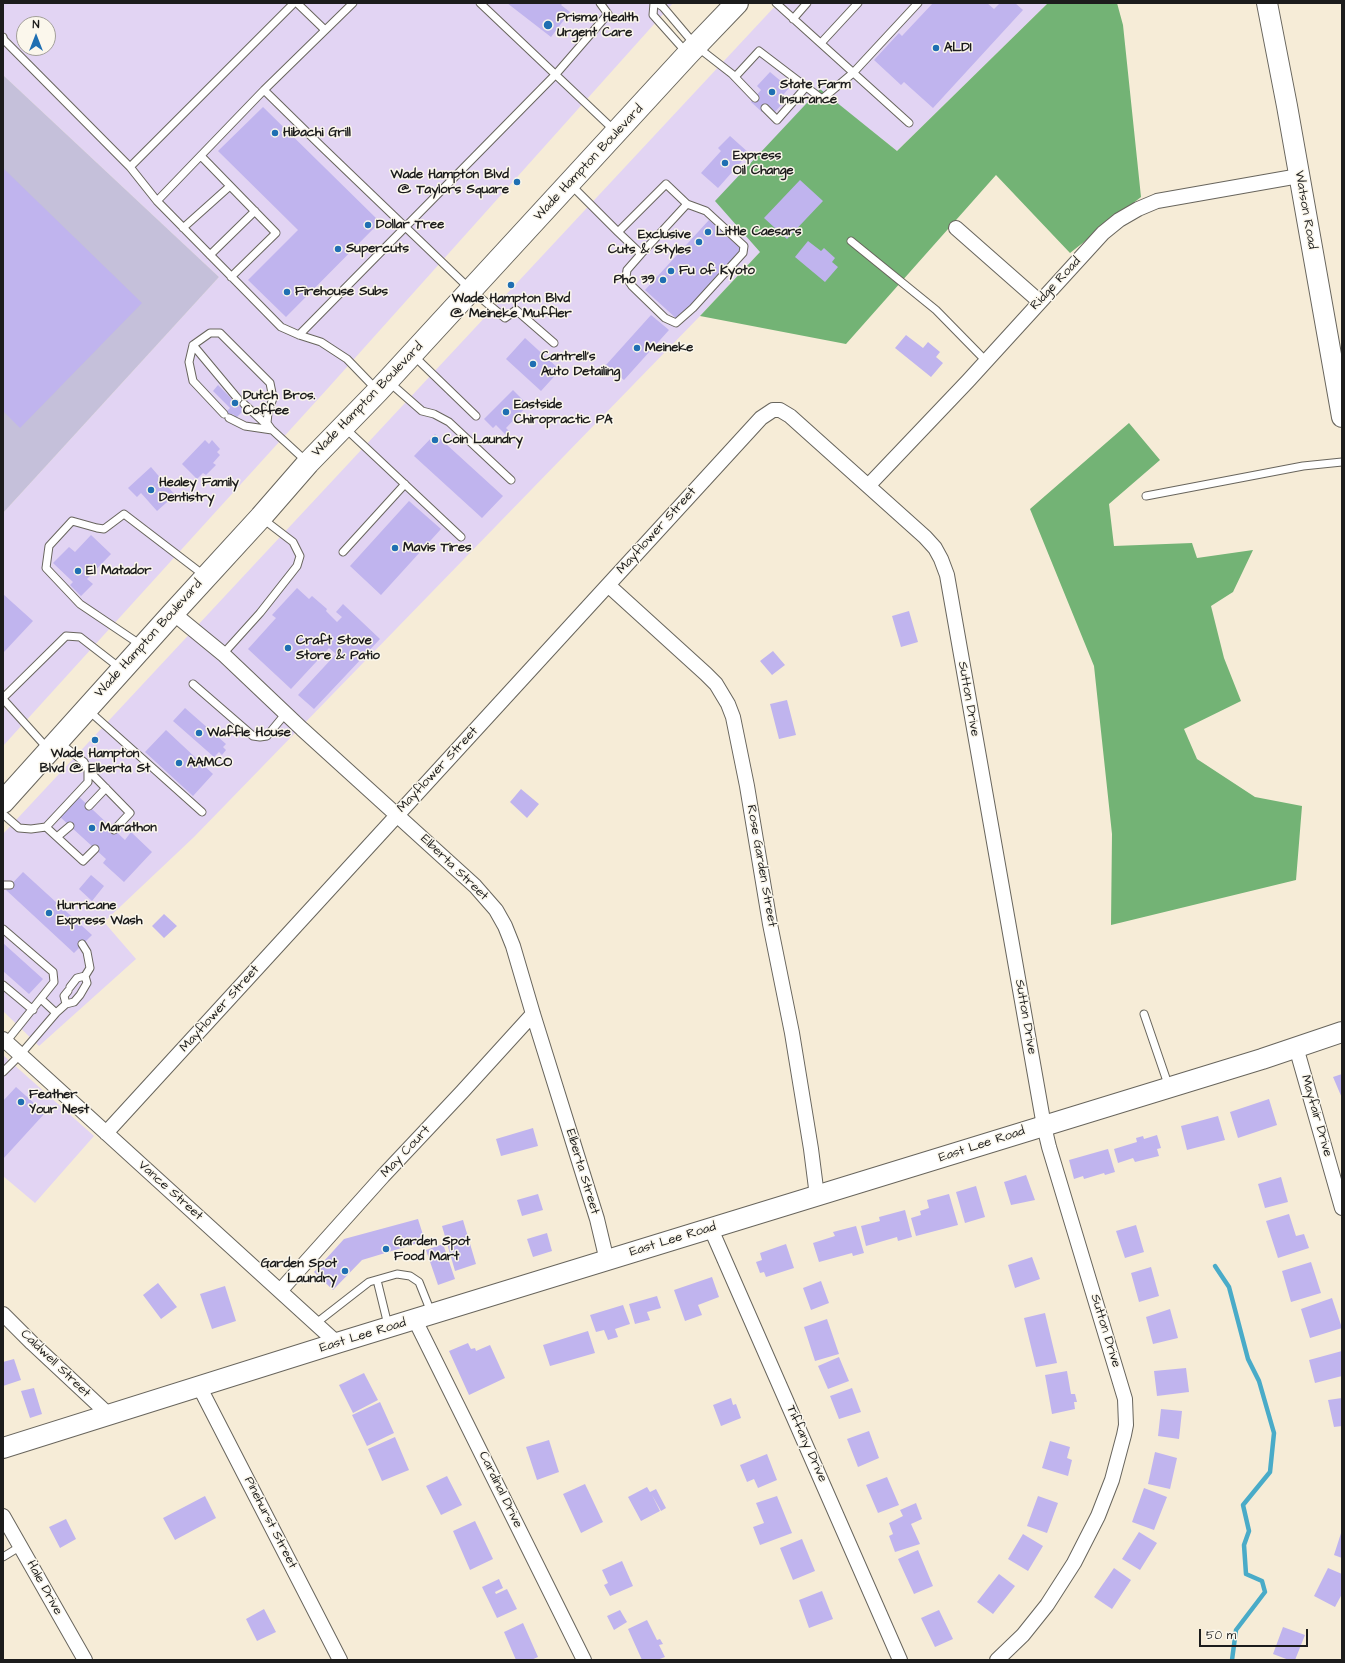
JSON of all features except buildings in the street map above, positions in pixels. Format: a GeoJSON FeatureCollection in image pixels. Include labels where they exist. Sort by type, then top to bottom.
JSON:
{"type":"FeatureCollection","features":[{"type":"Feature","properties":{"kind":"main road","name":"Wade Hampton Boulevard"},"geometry":{"type":"LineString","coordinates":[[3,802],[261,517],[308,462],[383,386],[737,3]]}},
{"type":"Feature","properties":{"kind":"street","name":"Watson Road"},"geometry":{"type":"LineString","coordinates":[[1267,3],[1288,106],[1299,176],[1338,370],[1342,417]]}},
{"type":"Feature","properties":{"kind":"street","name":"Ridge Road"},"geometry":{"type":"LineString","coordinates":[[868,486],[986,361],[1103,233],[1119,220],[1138,209],[1157,201],[1299,176]]}},
{"type":"Feature","properties":{"kind":"street"},"geometry":{"type":"LineString","coordinates":[[956,228],[1040,302]]}},
{"type":"Feature","properties":{"kind":"street","name":"Sutton Drive"},"geometry":{"type":"LineString","coordinates":[[773,410],[780,410],[790,416],[925,537],[935,548],[947,575],[1044,1126],[1049,1148],[1122,1387],[1126,1410],[1126,1424],[1112,1480],[1101,1509],[1074,1563],[1042,1611],[1023,1635],[997,1660]]}},
{"type":"Feature","properties":{"kind":"street","name":"Mayflower Street"},"geometry":{"type":"LineString","coordinates":[[106,1133],[761,418],[773,410]]}},
{"type":"Feature","properties":{"kind":"street","name":"Rose Garden Street"},"geometry":{"type":"LineString","coordinates":[[608,585],[716,684],[728,704],[733,717],[747,786],[770,924],[792,1033],[817,1196]]}},
{"type":"Feature","properties":{"kind":"street","name":"Elberta Street"},"geometry":{"type":"LineString","coordinates":[[173,613],[223,654],[475,886],[496,910],[505,926],[513,946],[597,1219],[607,1261]]}},
{"type":"Feature","properties":{"kind":"street","name":"May Court"},"geometry":{"type":"LineString","coordinates":[[280,1291],[383,1176],[533,1014]]}},
{"type":"Feature","properties":{"kind":"street","name":"East Lee Road"},"geometry":{"type":"LineString","coordinates":[[3,1448],[337,1343],[1044,1126],[1342,1032]]}},
{"type":"Feature","properties":{"kind":"street","name":"Vance Street"},"geometry":{"type":"LineString","coordinates":[[5,1040],[337,1343]]}},
{"type":"Feature","properties":{"kind":"street","name":"Mayfair Drive"},"geometry":{"type":"LineString","coordinates":[[1296,1047],[1342,1208]]}},
{"type":"Feature","properties":{"kind":"street","name":"Tiffany Drive"},"geometry":{"type":"LineString","coordinates":[[711,1229],[900,1660]]}},
{"type":"Feature","properties":{"kind":"street","name":"Caldwell Street"},"geometry":{"type":"LineString","coordinates":[[3,1314],[108,1414]]}},
{"type":"Feature","properties":{"kind":"street","name":"Cardinal Drive"},"geometry":{"type":"LineString","coordinates":[[424,1317],[584,1660]]}},
{"type":"Feature","properties":{"kind":"street","name":"Pinehurst Street"},"geometry":{"type":"LineString","coordinates":[[199,1386],[340,1660]]}},
{"type":"Feature","properties":{"kind":"street","name":"Hale Drive"},"geometry":{"type":"LineString","coordinates":[[3,1516],[85,1660]]}},
{"type":"Feature","properties":{"kind":"lane"},"geometry":{"type":"LineString","coordinates":[[130,167],[294,3]]}},
{"type":"Feature","properties":{"kind":"lane"},"geometry":{"type":"LineString","coordinates":[[297,3],[325,30]]}},
{"type":"Feature","properties":{"kind":"lane"},"geometry":{"type":"LineString","coordinates":[[157,201],[264,90],[353,3]]}},
{"type":"Feature","properties":{"kind":"lane"},"geometry":{"type":"LineString","coordinates":[[480,3],[617,133]]}},
{"type":"Feature","properties":{"kind":"lane"},"geometry":{"type":"LineString","coordinates":[[299,335],[556,74],[608,14],[600,3]]}},
{"type":"Feature","properties":{"kind":"lane"},"geometry":{"type":"LineString","coordinates":[[692,50],[663,7],[656,3],[653,15],[692,50],[735,77],[755,98]]}},
{"type":"Feature","properties":{"kind":"lane"},"geometry":{"type":"LineString","coordinates":[[776,3],[909,123]]}},
{"type":"Feature","properties":{"kind":"lane"},"geometry":{"type":"LineString","coordinates":[[793,19],[807,3]]}},
{"type":"Feature","properties":{"kind":"lane"},"geometry":{"type":"LineString","coordinates":[[821,44],[858,3]]}},
{"type":"Feature","properties":{"kind":"lane"},"geometry":{"type":"LineString","coordinates":[[735,77],[759,51],[822,99],[853,73],[918,3]]}},
{"type":"Feature","properties":{"kind":"lane"},"geometry":{"type":"LineString","coordinates":[[3,37],[4,40],[130,167],[157,201],[281,327],[321,342],[383,386],[422,411],[449,422],[511,480]]}},
{"type":"Feature","properties":{"kind":"lane"},"geometry":{"type":"LineString","coordinates":[[765,108],[777,120],[806,87]]}},
{"type":"Feature","properties":{"kind":"lane"},"geometry":{"type":"LineString","coordinates":[[264,90],[326,152],[471,290],[505,318],[516,310],[554,343]]}},
{"type":"Feature","properties":{"kind":"lane"},"geometry":{"type":"LineString","coordinates":[[200,156],[276,233],[231,277]]}},
{"type":"Feature","properties":{"kind":"lane"},"geometry":{"type":"LineString","coordinates":[[570,184],[641,254]]}},
{"type":"Feature","properties":{"kind":"lane"},"geometry":{"type":"LineString","coordinates":[[618,232],[666,184],[687,204],[706,210],[744,246],[743,252],[693,308],[676,323],[665,318],[632,286],[626,277],[627,270],[687,204]]}},
{"type":"Feature","properties":{"kind":"lane"},"geometry":{"type":"LineString","coordinates":[[183,228],[230,186]]}},
{"type":"Feature","properties":{"kind":"lane"},"geometry":{"type":"LineString","coordinates":[[210,255],[255,212]]}},
{"type":"Feature","properties":{"kind":"lane"},"geometry":{"type":"LineString","coordinates":[[851,241],[936,310],[986,361]]}},
{"type":"Feature","properties":{"kind":"lane"},"geometry":{"type":"LineString","coordinates":[[210,333],[220,333],[270,383],[273,398],[268,413],[267,423],[272,430],[245,426],[227,416],[192,381],[189,362],[193,345],[210,333]]}},
{"type":"Feature","properties":{"kind":"lane"},"geometry":{"type":"LineString","coordinates":[[193,345],[238,399]]}},
{"type":"Feature","properties":{"kind":"lane"},"geometry":{"type":"LineString","coordinates":[[412,354],[476,416]]}},
{"type":"Feature","properties":{"kind":"lane"},"geometry":{"type":"LineString","coordinates":[[244,404],[308,462]]}},
{"type":"Feature","properties":{"kind":"lane"},"geometry":{"type":"LineString","coordinates":[[343,427],[461,537]]}},
{"type":"Feature","properties":{"kind":"lane"},"geometry":{"type":"LineString","coordinates":[[1146,496],[1303,466],[1342,462]]}},
{"type":"Feature","properties":{"kind":"lane"},"geometry":{"type":"LineString","coordinates":[[343,552],[405,484]]}},
{"type":"Feature","properties":{"kind":"lane"},"geometry":{"type":"LineString","coordinates":[[143,646],[80,604],[46,568],[49,546],[72,521],[104,529],[124,514],[206,577]]}},
{"type":"Feature","properties":{"kind":"lane"},"geometry":{"type":"LineString","coordinates":[[223,654],[260,613],[297,566],[300,556],[293,542],[261,517]]}},
{"type":"Feature","properties":{"kind":"lane"},"geometry":{"type":"LineString","coordinates":[[114,830],[130,813],[88,770],[84,762],[53,746],[3,698],[66,636],[80,637],[122,669]]}},
{"type":"Feature","properties":{"kind":"lane"},"geometry":{"type":"LineString","coordinates":[[193,684],[252,736],[267,736],[286,713]]}},
{"type":"Feature","properties":{"kind":"lane"},"geometry":{"type":"LineString","coordinates":[[86,709],[202,812]]}},
{"type":"Feature","properties":{"kind":"lane"},"geometry":{"type":"LineString","coordinates":[[3,814],[19,828],[31,829],[46,827],[88,782],[88,770]]}},
{"type":"Feature","properties":{"kind":"lane"},"geometry":{"type":"LineString","coordinates":[[88,806],[106,788]]}},
{"type":"Feature","properties":{"kind":"lane"},"geometry":{"type":"LineString","coordinates":[[57,837],[70,826]]}},
{"type":"Feature","properties":{"kind":"lane"},"geometry":{"type":"LineString","coordinates":[[46,827],[83,861],[95,849]]}},
{"type":"Feature","properties":{"kind":"lane"},"geometry":{"type":"LineString","coordinates":[[3,929],[52,972],[54,982],[32,1010],[5,1040]]}},
{"type":"Feature","properties":{"kind":"lane"},"geometry":{"type":"LineString","coordinates":[[66,1004],[64,996],[77,978],[85,976],[90,968],[87,952],[82,944]]}},
{"type":"Feature","properties":{"kind":"lane"},"geometry":{"type":"LineString","coordinates":[[3,1072],[20,1055],[56,1013],[66,1004],[74,1002],[80,995],[87,983],[85,976]]}},
{"type":"Feature","properties":{"kind":"lane"},"geometry":{"type":"LineString","coordinates":[[3,985],[32,1010]]}},
{"type":"Feature","properties":{"kind":"lane"},"geometry":{"type":"LineString","coordinates":[[41,999],[56,1013]]}},
{"type":"Feature","properties":{"kind":"lane"},"geometry":{"type":"LineString","coordinates":[[1144,1014],[1169,1087]]}},
{"type":"Feature","properties":{"kind":"lane"},"geometry":{"type":"LineString","coordinates":[[315,1324],[369,1282],[397,1274],[410,1276],[419,1282],[424,1317]]}},
{"type":"Feature","properties":{"kind":"lane"},"geometry":{"type":"LineString","coordinates":[[377,1280],[389,1328]]}},
{"type":"Feature","properties":{"kind":"lane"},"geometry":{"type":"LineString","coordinates":[[3,1557],[21,1546]]}},
{"type":"Feature","properties":{"kind":"shaded area"},"geometry":{"type":"Polygon","coordinates":[[[3,3],[673,3],[329,387],[3,746],[3,513],[219,277],[3,75],[3,3]]]}},
{"type":"Feature","properties":{"kind":"shaded area"},"geometry":{"type":"Polygon","coordinates":[[[778,3],[1047,4],[897,151],[820,90],[760,252],[700,316],[194,837],[104,922],[136,959],[39,1046],[3,1011],[3,834],[778,3]]]}},
{"type":"Feature","properties":{"kind":"shaded area"},"geometry":{"type":"Polygon","coordinates":[[[3,75],[219,277],[3,513],[3,75]]]}},
{"type":"Feature","properties":{"kind":"shaded area"},"geometry":{"type":"Polygon","coordinates":[[[3,1055],[94,1136],[35,1203],[3,1176],[3,1055]]]}},
{"type":"Feature","properties":{"kind":"green space"},"geometry":{"type":"Polygon","coordinates":[[[1046,3],[1117,3],[1123,25],[1141,197],[1070,253],[996,175],[846,344],[700,316],[760,252],[715,201],[820,89],[897,151],[1047,4],[1046,3]]]}},
{"type":"Feature","properties":{"kind":"green space"},"geometry":{"type":"Polygon","coordinates":[[[1129,423],[1160,460],[1109,504],[1114,546],[1192,543],[1197,558],[1253,550],[1233,592],[1211,606],[1224,658],[1241,701],[1184,729],[1197,759],[1255,797],[1302,806],[1296,880],[1111,925],[1112,834],[1094,666],[1030,509],[1129,423]]]}},
{"type":"Feature","properties":{"kind":"waterway"},"geometry":{"type":"LineString","coordinates":[[1215,1266],[1229,1287],[1248,1359],[1259,1381],[1274,1433],[1270,1472],[1243,1505],[1249,1531],[1244,1545],[1246,1574],[1262,1581],[1265,1592],[1236,1630],[1232,1660]]}},
{"type":"Feature","properties":{"kind":"place","name":"Prisma Health Urgent Care"},"geometry":{"type":"Point","coordinates":[548,25]}},
{"type":"Feature","properties":{"kind":"place","name":"ALDI"},"geometry":{"type":"Point","coordinates":[936,48]}},
{"type":"Feature","properties":{"kind":"place","name":"State Farm Insurance"},"geometry":{"type":"Point","coordinates":[772,92]}},
{"type":"Feature","properties":{"kind":"place","name":"Hibachi Grill"},"geometry":{"type":"Point","coordinates":[275,133]}},
{"type":"Feature","properties":{"kind":"place","name":"Express Oil Change"},"geometry":{"type":"Point","coordinates":[725,163]}},
{"type":"Feature","properties":{"kind":"place","name":"Wade Hampton Blvd @ Taylors Square"},"geometry":{"type":"Point","coordinates":[517,182]}},
{"type":"Feature","properties":{"kind":"place","name":"Dollar Tree"},"geometry":{"type":"Point","coordinates":[368,225]}},
{"type":"Feature","properties":{"kind":"place","name":"Little Caesars"},"geometry":{"type":"Point","coordinates":[708,232]}},
{"type":"Feature","properties":{"kind":"place","name":"Exclusive Cuts & Styles"},"geometry":{"type":"Point","coordinates":[699,242]}},
{"type":"Feature","properties":{"kind":"place","name":"Supercuts"},"geometry":{"type":"Point","coordinates":[338,249]}},
{"type":"Feature","properties":{"kind":"place","name":"Fu of Kyoto"},"geometry":{"type":"Point","coordinates":[671,271]}},
{"type":"Feature","properties":{"kind":"place","name":"Pho 39"},"geometry":{"type":"Point","coordinates":[663,280]}},
{"type":"Feature","properties":{"kind":"place","name":"Wade Hampton Blvd @ Meineke Muffler"},"geometry":{"type":"Point","coordinates":[511,285]}},
{"type":"Feature","properties":{"kind":"place","name":"Firehouse Subs"},"geometry":{"type":"Point","coordinates":[287,292]}},
{"type":"Feature","properties":{"kind":"place","name":"Meineke"},"geometry":{"type":"Point","coordinates":[637,348]}},
{"type":"Feature","properties":{"kind":"place","name":"Cantrell's Auto Detailing"},"geometry":{"type":"Point","coordinates":[533,364]}},
{"type":"Feature","properties":{"kind":"place","name":"Dutch Bros. Coffee"},"geometry":{"type":"Point","coordinates":[235,403]}},
{"type":"Feature","properties":{"kind":"place","name":"Eastside Chiropractic PA"},"geometry":{"type":"Point","coordinates":[506,412]}},
{"type":"Feature","properties":{"kind":"place","name":"Coin Laundry"},"geometry":{"type":"Point","coordinates":[435,440]}},
{"type":"Feature","properties":{"kind":"place","name":"Healey Family Dentistry"},"geometry":{"type":"Point","coordinates":[151,490]}},
{"type":"Feature","properties":{"kind":"place","name":"Mavis Tires"},"geometry":{"type":"Point","coordinates":[395,548]}},
{"type":"Feature","properties":{"kind":"place","name":"El Matador"},"geometry":{"type":"Point","coordinates":[78,571]}},
{"type":"Feature","properties":{"kind":"place","name":"Craft Stove Store & Patio"},"geometry":{"type":"Point","coordinates":[288,648]}},
{"type":"Feature","properties":{"kind":"place","name":"Waffle House"},"geometry":{"type":"Point","coordinates":[199,733]}},
{"type":"Feature","properties":{"kind":"place","name":"Wade Hampton Blvd @ Elberta St"},"geometry":{"type":"Point","coordinates":[95,740]}},
{"type":"Feature","properties":{"kind":"place","name":"AAMCO"},"geometry":{"type":"Point","coordinates":[179,763]}},
{"type":"Feature","properties":{"kind":"place","name":"Marathon"},"geometry":{"type":"Point","coordinates":[92,828]}},
{"type":"Feature","properties":{"kind":"place","name":"Hurricane Express Wash"},"geometry":{"type":"Point","coordinates":[49,913]}},
{"type":"Feature","properties":{"kind":"place","name":"Feather Your Nest"},"geometry":{"type":"Point","coordinates":[21,1102]}},
{"type":"Feature","properties":{"kind":"place","name":"Garden Spot Food Mart"},"geometry":{"type":"Point","coordinates":[386,1249]}},
{"type":"Feature","properties":{"kind":"place","name":"Garden Spot Laundry"},"geometry":{"type":"Point","coordinates":[345,1271]}}]}
